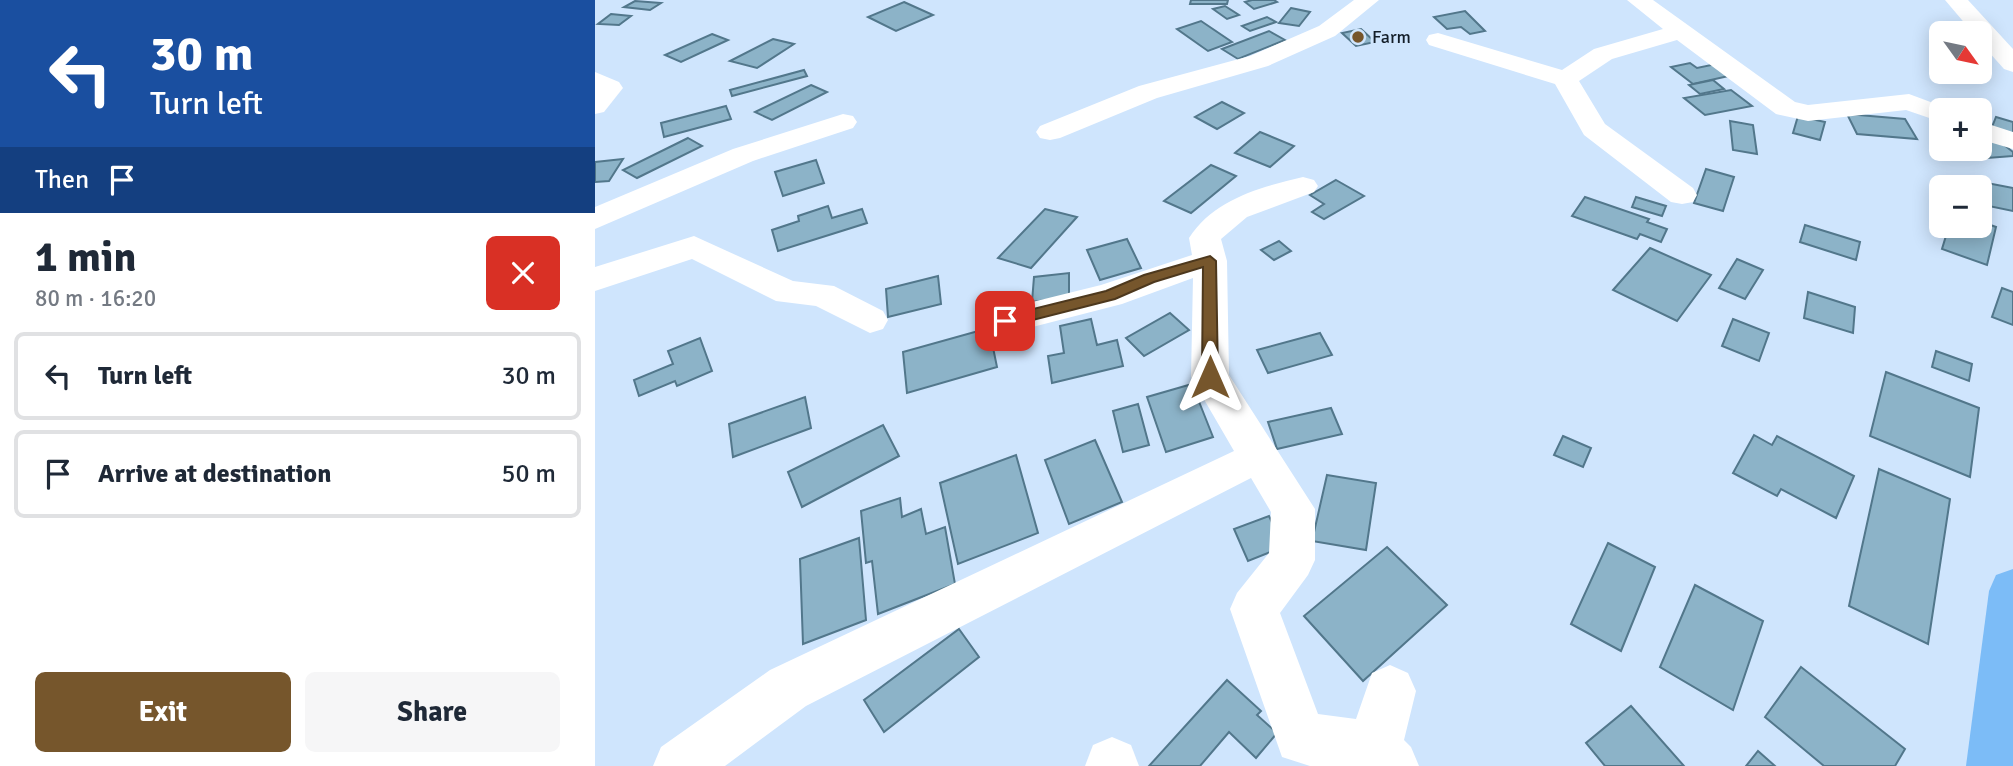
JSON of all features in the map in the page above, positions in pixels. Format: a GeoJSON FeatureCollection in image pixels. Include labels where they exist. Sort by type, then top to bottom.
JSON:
{"type":"FeatureCollection","features":[{"type":"Feature","properties":{"kind":"main road"},"geometry":{"type":"LineString","coordinates":[[1993,766],[2007,688],[2013,591]]}},
{"type":"Feature","properties":{"kind":"street"},"geometry":{"type":"LineString","coordinates":[[1050,132],[1148,92],[1259,61],[1327,32],[1369,0]]}},
{"type":"Feature","properties":{"kind":"street"},"geometry":{"type":"LineString","coordinates":[[1638,0],[1786,108],[1808,113],[1909,102],[1929,110]]}},
{"type":"Feature","properties":{"kind":"street"},"geometry":{"type":"LineString","coordinates":[[1956,0],[2013,64]]}},
{"type":"Feature","properties":{"kind":"street"},"geometry":{"type":"LineString","coordinates":[[1565,79],[1603,54],[1679,32]]}},
{"type":"Feature","properties":{"kind":"street"},"geometry":{"type":"LineString","coordinates":[[1438,40],[1565,79],[1594,129],[1682,195]]}},
{"type":"Feature","properties":{"kind":"street"},"geometry":{"type":"LineString","coordinates":[[595,80],[610,88],[595,106]]}},
{"type":"Feature","properties":{"kind":"street"},"geometry":{"type":"LineString","coordinates":[[595,219],[743,155],[843,122]]}},
{"type":"Feature","properties":{"kind":"street"},"geometry":{"type":"LineString","coordinates":[[1992,133],[2013,141]]}},
{"type":"Feature","properties":{"kind":"street"},"geometry":{"type":"LineString","coordinates":[[1303,186],[1236,209],[1214,224],[1205,238],[1210,261],[1210,377],[1293,509],[1292,560],[1254,609],[1301,738],[1384,757],[1389,691]]}},
{"type":"Feature","properties":{"kind":"street"},"geometry":{"type":"LineString","coordinates":[[595,279],[694,247],[788,293],[823,294],[870,320]]}},
{"type":"Feature","properties":{"kind":"street"},"geometry":{"type":"LineString","coordinates":[[1005,321],[1110,295],[1149,279],[1210,261]]}},
{"type":"Feature","properties":{"kind":"street"},"geometry":{"type":"LineString","coordinates":[[681,766],[787,688],[1235,468]]}},
{"type":"Feature","properties":{"kind":"building"},"geometry":{"type":"Polygon","coordinates":[[[1191,0],[1228,0],[1227,4],[1190,4],[1191,0]]]}},
{"type":"Feature","properties":{"kind":"building"},"geometry":{"type":"Polygon","coordinates":[[[635,1],[661,3],[650,10],[624,7],[635,1]]]}},
{"type":"Feature","properties":{"kind":"building"},"geometry":{"type":"Polygon","coordinates":[[[904,2],[933,15],[896,31],[868,17],[904,2]]]}},
{"type":"Feature","properties":{"kind":"building"},"geometry":{"type":"Polygon","coordinates":[[[1245,2],[1277,2],[1254,9],[1245,2]]]}},
{"type":"Feature","properties":{"kind":"building"},"geometry":{"type":"Polygon","coordinates":[[[1225,6],[1239,15],[1227,19],[1213,9],[1225,6]]]}},
{"type":"Feature","properties":{"kind":"building"},"geometry":{"type":"Polygon","coordinates":[[[1291,8],[1310,12],[1299,26],[1279,23],[1291,8]]]}},
{"type":"Feature","properties":{"kind":"building"},"geometry":{"type":"Polygon","coordinates":[[[1465,11],[1485,31],[1470,34],[1461,27],[1447,29],[1434,17],[1465,11]]]}},
{"type":"Feature","properties":{"kind":"building"},"geometry":{"type":"Polygon","coordinates":[[[611,14],[631,16],[619,25],[598,24],[611,14]]]}},
{"type":"Feature","properties":{"kind":"building"},"geometry":{"type":"Polygon","coordinates":[[[1267,17],[1276,22],[1250,31],[1242,26],[1267,17]]]}},
{"type":"Feature","properties":{"kind":"building"},"geometry":{"type":"Polygon","coordinates":[[[1201,21],[1232,42],[1208,51],[1177,29],[1201,21]]]}},
{"type":"Feature","properties":{"kind":"building","name":"Farm"},"geometry":{"type":"Polygon","coordinates":[[[1361,29],[1375,42],[1356,46],[1342,33],[1361,29]]]}},
{"type":"Feature","properties":{"kind":"building"},"geometry":{"type":"Polygon","coordinates":[[[1269,31],[1285,40],[1238,59],[1222,49],[1269,31]]]}},
{"type":"Feature","properties":{"kind":"building"},"geometry":{"type":"Polygon","coordinates":[[[712,34],[728,40],[681,62],[665,55],[712,34]]]}},
{"type":"Feature","properties":{"kind":"building"},"geometry":{"type":"Polygon","coordinates":[[[773,39],[794,44],[757,68],[730,61],[773,39]]]}},
{"type":"Feature","properties":{"kind":"building"},"geometry":{"type":"Polygon","coordinates":[[[1690,63],[1697,68],[1716,64],[1733,75],[1693,84],[1671,67],[1690,63]]]}},
{"type":"Feature","properties":{"kind":"building"},"geometry":{"type":"Polygon","coordinates":[[[804,70],[807,76],[732,96],[730,90],[804,70]]]}},
{"type":"Feature","properties":{"kind":"building"},"geometry":{"type":"Polygon","coordinates":[[[1713,80],[1724,89],[1700,94],[1689,85],[1713,80]]]}},
{"type":"Feature","properties":{"kind":"building"},"geometry":{"type":"Polygon","coordinates":[[[811,85],[827,92],[772,120],[755,112],[811,85]]]}},
{"type":"Feature","properties":{"kind":"building"},"geometry":{"type":"Polygon","coordinates":[[[1731,90],[1752,106],[1705,115],[1684,98],[1731,90]]]}},
{"type":"Feature","properties":{"kind":"building"},"geometry":{"type":"Polygon","coordinates":[[[1222,102],[1244,113],[1217,129],[1195,117],[1222,102]]]}},
{"type":"Feature","properties":{"kind":"building"},"geometry":{"type":"Polygon","coordinates":[[[726,106],[731,119],[664,137],[661,123],[726,106]]]}},
{"type":"Feature","properties":{"kind":"building"},"geometry":{"type":"Polygon","coordinates":[[[1847,114],[1905,119],[1917,139],[1857,134],[1847,114]]]}},
{"type":"Feature","properties":{"kind":"building"},"geometry":{"type":"Polygon","coordinates":[[[1798,116],[1825,122],[1820,140],[1793,133],[1798,116]]]}},
{"type":"Feature","properties":{"kind":"building"},"geometry":{"type":"Polygon","coordinates":[[[1996,117],[2013,122],[2013,134],[1992,127],[1996,117]]]}},
{"type":"Feature","properties":{"kind":"building"},"geometry":{"type":"Polygon","coordinates":[[[1730,121],[1753,125],[1757,154],[1733,150],[1730,121]]]}},
{"type":"Feature","properties":{"kind":"building"},"geometry":{"type":"Polygon","coordinates":[[[1260,132],[1294,146],[1270,167],[1235,153],[1260,132]]]}},
{"type":"Feature","properties":{"kind":"building"},"geometry":{"type":"Polygon","coordinates":[[[1992,137],[2013,152],[2013,156],[1992,158],[1992,137]]]}},
{"type":"Feature","properties":{"kind":"building"},"geometry":{"type":"Polygon","coordinates":[[[688,138],[702,146],[637,178],[623,170],[688,138]]]}},
{"type":"Feature","properties":{"kind":"building"},"geometry":{"type":"Polygon","coordinates":[[[623,159],[609,181],[595,182],[595,162],[623,159]]]}},
{"type":"Feature","properties":{"kind":"building"},"geometry":{"type":"Polygon","coordinates":[[[816,160],[824,183],[783,196],[775,172],[816,160]]]}},
{"type":"Feature","properties":{"kind":"building"},"geometry":{"type":"Polygon","coordinates":[[[1211,165],[1236,176],[1191,213],[1164,201],[1211,165]]]}},
{"type":"Feature","properties":{"kind":"building"},"geometry":{"type":"Polygon","coordinates":[[[1706,169],[1734,177],[1723,211],[1694,203],[1706,169]]]}},
{"type":"Feature","properties":{"kind":"building"},"geometry":{"type":"Polygon","coordinates":[[[1336,180],[1364,196],[1324,219],[1312,212],[1324,204],[1310,195],[1336,180]]]}},
{"type":"Feature","properties":{"kind":"building"},"geometry":{"type":"Polygon","coordinates":[[[1992,184],[2013,188],[2013,211],[1992,207],[1992,184]]]}},
{"type":"Feature","properties":{"kind":"building"},"geometry":{"type":"Polygon","coordinates":[[[1585,197],[1649,219],[1647,222],[1667,229],[1661,242],[1640,234],[1637,239],[1572,216],[1585,197]]]}},
{"type":"Feature","properties":{"kind":"building"},"geometry":{"type":"Polygon","coordinates":[[[1636,197],[1666,206],[1662,216],[1632,207],[1636,197]]]}},
{"type":"Feature","properties":{"kind":"building"},"geometry":{"type":"Polygon","coordinates":[[[828,206],[832,218],[862,209],[867,223],[778,251],[772,230],[799,221],[798,216],[828,206]]]}},
{"type":"Feature","properties":{"kind":"building"},"geometry":{"type":"Polygon","coordinates":[[[1045,209],[1077,217],[1031,268],[998,258],[1045,209]]]}},
{"type":"Feature","properties":{"kind":"building"},"geometry":{"type":"Polygon","coordinates":[[[1805,225],[1860,242],[1856,260],[1800,242],[1805,225]]]}},
{"type":"Feature","properties":{"kind":"building"},"geometry":{"type":"Polygon","coordinates":[[[1992,226],[1996,227],[1987,265],[1942,249],[1945,238],[1992,238],[1992,226]]]}},
{"type":"Feature","properties":{"kind":"building"},"geometry":{"type":"Polygon","coordinates":[[[1127,239],[1141,268],[1100,280],[1087,250],[1127,239]]]}},
{"type":"Feature","properties":{"kind":"building"},"geometry":{"type":"Polygon","coordinates":[[[1279,241],[1291,251],[1274,260],[1261,250],[1279,241]]]}},
{"type":"Feature","properties":{"kind":"building"},"geometry":{"type":"Polygon","coordinates":[[[1650,248],[1711,275],[1677,321],[1613,290],[1650,248]]]}},
{"type":"Feature","properties":{"kind":"building"},"geometry":{"type":"Polygon","coordinates":[[[1737,259],[1763,270],[1745,299],[1719,288],[1737,259]]]}},
{"type":"Feature","properties":{"kind":"building"},"geometry":{"type":"Polygon","coordinates":[[[1069,273],[1069,297],[1032,302],[1034,277],[1069,273]]]}},
{"type":"Feature","properties":{"kind":"building"},"geometry":{"type":"Polygon","coordinates":[[[938,276],[941,304],[888,317],[886,289],[938,276]]]}},
{"type":"Feature","properties":{"kind":"building"},"geometry":{"type":"Polygon","coordinates":[[[2002,288],[2013,292],[2013,325],[1992,317],[2002,288]]]}},
{"type":"Feature","properties":{"kind":"building"},"geometry":{"type":"Polygon","coordinates":[[[1808,292],[1855,307],[1853,333],[1804,318],[1808,292]]]}},
{"type":"Feature","properties":{"kind":"building"},"geometry":{"type":"Polygon","coordinates":[[[1170,313],[1189,330],[1144,356],[1126,338],[1170,313]]]}},
{"type":"Feature","properties":{"kind":"building"},"geometry":{"type":"Polygon","coordinates":[[[1091,319],[1097,345],[1117,340],[1123,366],[1052,383],[1048,356],[1064,353],[1060,326],[1091,319]]]}},
{"type":"Feature","properties":{"kind":"building"},"geometry":{"type":"Polygon","coordinates":[[[1733,319],[1769,333],[1759,361],[1722,346],[1733,319]]]}},
{"type":"Feature","properties":{"kind":"building"},"geometry":{"type":"Polygon","coordinates":[[[989,328],[997,367],[907,393],[903,352],[989,328]]]}},
{"type":"Feature","properties":{"kind":"building"},"geometry":{"type":"Polygon","coordinates":[[[1320,333],[1332,355],[1268,373],[1257,350],[1320,333]]]}},
{"type":"Feature","properties":{"kind":"building"},"geometry":{"type":"Polygon","coordinates":[[[700,338],[712,371],[677,386],[675,381],[639,396],[634,380],[673,364],[668,351],[700,338]]]}},
{"type":"Feature","properties":{"kind":"building"},"geometry":{"type":"Polygon","coordinates":[[[1936,351],[1972,364],[1969,381],[1932,367],[1936,351]]]}},
{"type":"Feature","properties":{"kind":"building"},"geometry":{"type":"Polygon","coordinates":[[[1886,372],[1979,408],[1970,477],[1870,436],[1886,372]]]}},
{"type":"Feature","properties":{"kind":"building"},"geometry":{"type":"Polygon","coordinates":[[[1192,384],[1213,437],[1166,452],[1147,397],[1192,384]]]}},
{"type":"Feature","properties":{"kind":"building"},"geometry":{"type":"Polygon","coordinates":[[[805,397],[811,428],[733,457],[729,424],[805,397]]]}},
{"type":"Feature","properties":{"kind":"building"},"geometry":{"type":"Polygon","coordinates":[[[1138,404],[1149,445],[1123,452],[1113,411],[1138,404]]]}},
{"type":"Feature","properties":{"kind":"building"},"geometry":{"type":"Polygon","coordinates":[[[1331,408],[1342,434],[1277,449],[1268,422],[1331,408]]]}},
{"type":"Feature","properties":{"kind":"building"},"geometry":{"type":"Polygon","coordinates":[[[883,425],[899,456],[802,507],[788,472],[883,425]]]}},
{"type":"Feature","properties":{"kind":"building"},"geometry":{"type":"Polygon","coordinates":[[[1754,435],[1772,445],[1777,436],[1854,476],[1836,518],[1781,489],[1777,496],[1733,473],[1754,435]]]}},
{"type":"Feature","properties":{"kind":"building"},"geometry":{"type":"Polygon","coordinates":[[[1563,436],[1591,448],[1583,467],[1554,455],[1563,436]]]}},
{"type":"Feature","properties":{"kind":"building"},"geometry":{"type":"Polygon","coordinates":[[[1095,440],[1122,502],[1069,524],[1045,460],[1095,440]]]}},
{"type":"Feature","properties":{"kind":"building"},"geometry":{"type":"Polygon","coordinates":[[[1016,455],[1038,533],[958,564],[940,483],[1016,455]]]}},
{"type":"Feature","properties":{"kind":"building"},"geometry":{"type":"Polygon","coordinates":[[[1879,469],[1950,499],[1928,644],[1849,606],[1879,469]]]}},
{"type":"Feature","properties":{"kind":"building"},"geometry":{"type":"Polygon","coordinates":[[[1327,475],[1376,483],[1366,550],[1312,541],[1327,475]]]}},
{"type":"Feature","properties":{"kind":"building"},"geometry":{"type":"Polygon","coordinates":[[[900,498],[902,517],[921,509],[926,534],[945,527],[955,584],[878,614],[872,561],[866,563],[861,511],[900,498]]]}},
{"type":"Feature","properties":{"kind":"building"},"geometry":{"type":"Polygon","coordinates":[[[1269,516],[1283,547],[1248,561],[1234,529],[1269,516]]]}},
{"type":"Feature","properties":{"kind":"building"},"geometry":{"type":"Polygon","coordinates":[[[859,538],[866,620],[803,644],[800,559],[859,538]]]}},
{"type":"Feature","properties":{"kind":"building"},"geometry":{"type":"Polygon","coordinates":[[[1608,543],[1655,567],[1621,651],[1571,624],[1608,543]]]}},
{"type":"Feature","properties":{"kind":"building"},"geometry":{"type":"Polygon","coordinates":[[[1387,547],[1447,605],[1363,681],[1304,616],[1387,547]]]}},
{"type":"Feature","properties":{"kind":"building"},"geometry":{"type":"Polygon","coordinates":[[[1695,585],[1763,621],[1733,710],[1660,667],[1695,585]]]}},
{"type":"Feature","properties":{"kind":"building"},"geometry":{"type":"Polygon","coordinates":[[[959,629],[979,657],[884,732],[864,700],[959,629]]]}},
{"type":"Feature","properties":{"kind":"building"},"geometry":{"type":"Polygon","coordinates":[[[1801,667],[1905,749],[1895,766],[1824,766],[1765,717],[1801,667]]]}},
{"type":"Feature","properties":{"kind":"building"},"geometry":{"type":"Polygon","coordinates":[[[1227,680],[1261,711],[1257,715],[1277,733],[1256,758],[1229,732],[1200,766],[1149,766],[1227,680]]]}},
{"type":"Feature","properties":{"kind":"building"},"geometry":{"type":"Polygon","coordinates":[[[1631,706],[1684,766],[1605,766],[1586,743],[1631,706]]]}},
{"type":"Feature","properties":{"kind":"building"},"geometry":{"type":"Polygon","coordinates":[[[1758,751],[1775,766],[1746,766],[1758,751]]]}},
{"type":"Feature","properties":{"kind":"place","name":"Farm"},"geometry":{"type":"Point","coordinates":[1358,37]}},
{"type":"Feature","properties":{"kind":"route"},"geometry":{"type":"LineString","coordinates":[[1005,321],[1110,295],[1149,279],[1210,261],[1210,377]]}}]}
